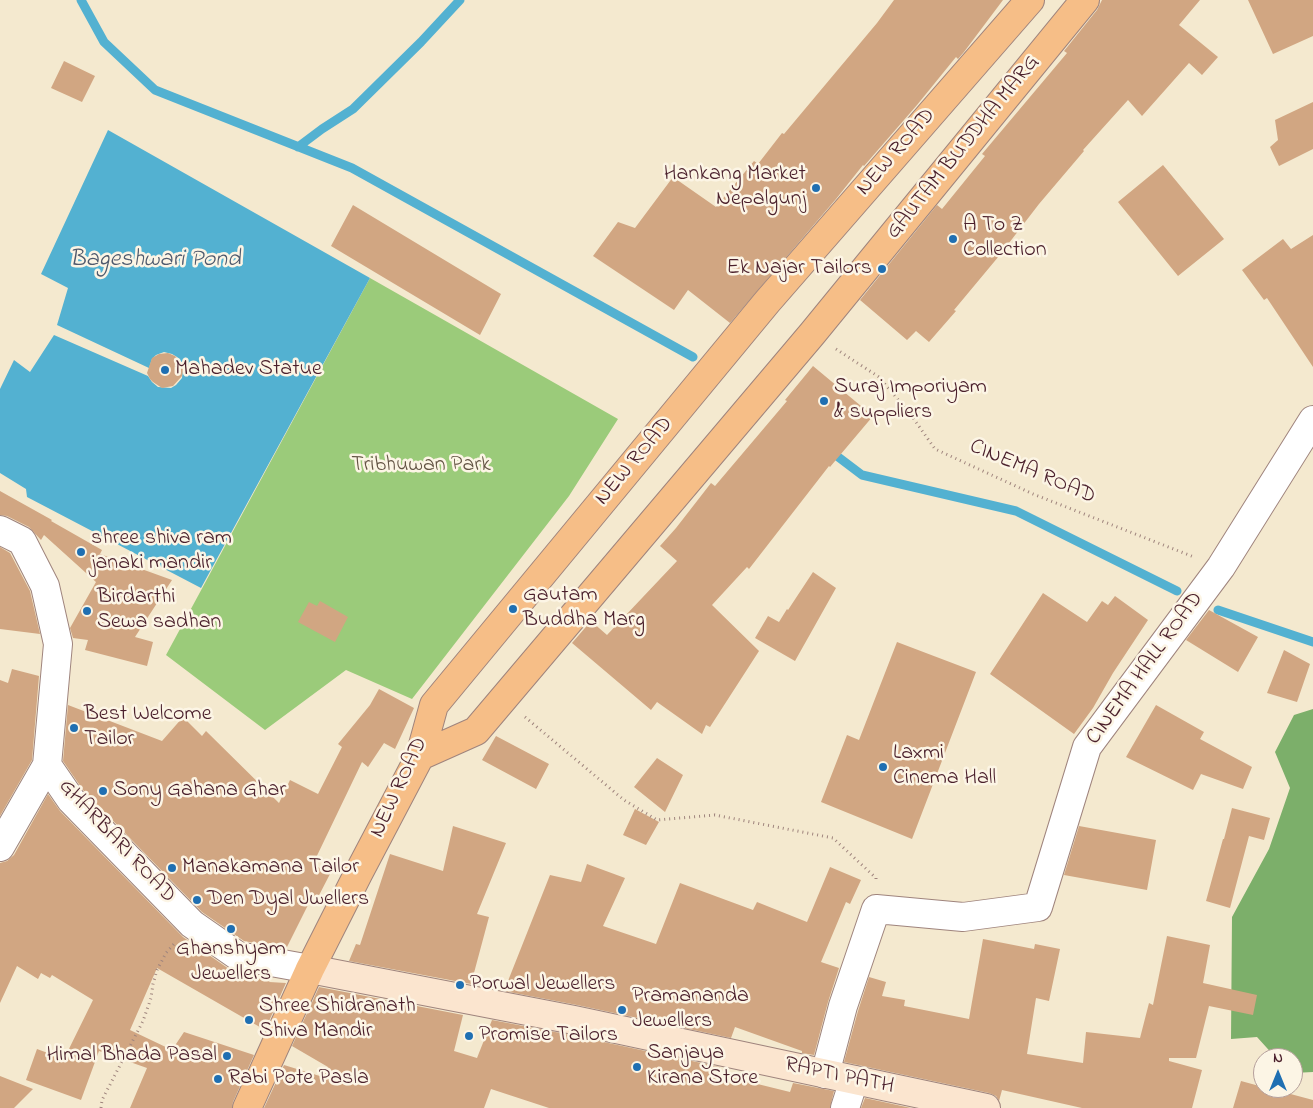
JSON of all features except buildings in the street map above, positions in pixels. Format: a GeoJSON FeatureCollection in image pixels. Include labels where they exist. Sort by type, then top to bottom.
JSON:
{"type":"FeatureCollection","features":[{"type":"Feature","properties":{"kind":"main road","name":"NEW ROAD"},"geometry":{"type":"LineString","coordinates":[[247,1108],[310,969],[362,865],[420,756],[434,705],[767,302],[1030,0]]}},
{"type":"Feature","properties":{"kind":"main road","name":"GAUTAM BUDDHA MARG"},"geometry":{"type":"LineString","coordinates":[[420,756],[476,731],[812,334],[1086,0]]}},
{"type":"Feature","properties":{"kind":"main road","name":"RAPTI PATH"},"geometry":{"type":"LineString","coordinates":[[310,969],[574,1020],[986,1108]]}},
{"type":"Feature","properties":{"kind":"street","name":"CINEMA HALL ROAD"},"geometry":{"type":"LineString","coordinates":[[876,909],[963,917],[1038,907],[1087,747],[1221,567],[1313,420]]}},
{"type":"Feature","properties":{"kind":"street","name":"GHARBARI ROAD"},"geometry":{"type":"LineString","coordinates":[[0,530],[22,541],[45,586],[58,644],[47,765],[71,800],[192,924],[238,956],[310,969]]}},
{"type":"Feature","properties":{"kind":"street"},"geometry":{"type":"LineString","coordinates":[[0,846],[47,765]]}},
{"type":"Feature","properties":{"kind":"street"},"geometry":{"type":"LineString","coordinates":[[825,1074],[843,1006],[876,909]]}},
{"type":"Feature","properties":{"kind":"street"},"geometry":{"type":"LineString","coordinates":[[845,1108],[854,1080]]}},
{"type":"Feature","properties":{"kind":"path","name":"CINEMA ROAD"},"geometry":{"type":"LineString","coordinates":[[812,334],[879,377],[911,415],[935,449],[1033,494],[1221,567]]}},
{"type":"Feature","properties":{"kind":"path"},"geometry":{"type":"LineString","coordinates":[[502,701],[521,714],[624,800],[657,820],[715,815],[833,838],[876,878],[876,909]]}},
{"type":"Feature","properties":{"kind":"path"},"geometry":{"type":"LineString","coordinates":[[101,1108],[102,1100],[143,1022],[157,970],[166,953],[192,924]]}},
{"type":"Feature","properties":{"kind":"green space","name":"Tribhuwan Park"},"geometry":{"type":"Polygon","coordinates":[[[370,278],[618,419],[569,496],[412,699],[346,670],[265,730],[166,655],[370,278]]]}},
{"type":"Feature","properties":{"kind":"green space"},"geometry":{"type":"Polygon","coordinates":[[[1313,709],[1313,1072],[1303,1072],[1303,1048],[1267,1048],[1257,1037],[1231,1039],[1232,917],[1269,849],[1290,788],[1275,752],[1294,715],[1313,709]]]}},
{"type":"Feature","properties":{"kind":"water","name":"Bageshwari Pond"},"geometry":{"type":"Polygon","coordinates":[[[108,130],[370,278],[201,588],[27,497],[26,489],[0,473],[0,389],[14,360],[30,372],[54,335],[148,376],[158,387],[171,388],[182,378],[182,363],[172,354],[164,352],[156,355],[152,359],[149,368],[57,325],[68,288],[41,274],[108,130]]]}},
{"type":"Feature","properties":{"kind":"waterway"},"geometry":{"type":"LineString","coordinates":[[81,0],[104,42],[155,90],[352,168],[693,357]]}},
{"type":"Feature","properties":{"kind":"waterway"},"geometry":{"type":"LineString","coordinates":[[298,147],[353,109],[421,42],[460,0]]}},
{"type":"Feature","properties":{"kind":"waterway"},"geometry":{"type":"LineString","coordinates":[[829,450],[862,475],[1016,511],[1177,591]]}},
{"type":"Feature","properties":{"kind":"waterway"},"geometry":{"type":"LineString","coordinates":[[1218,610],[1313,642]]}},
{"type":"Feature","properties":{"kind":"place","name":"Hankang Market Nepalgunj"},"geometry":{"type":"Point","coordinates":[816,188]}},
{"type":"Feature","properties":{"kind":"place","name":"A To Z Collection"},"geometry":{"type":"Point","coordinates":[953,239]}},
{"type":"Feature","properties":{"kind":"place","name":"Ek Najar Tailors"},"geometry":{"type":"Point","coordinates":[882,269]}},
{"type":"Feature","properties":{"kind":"place","name":"Mahadev Statue"},"geometry":{"type":"Point","coordinates":[165,370]}},
{"type":"Feature","properties":{"kind":"place","name":"Suraj Imporiyam & suppliers"},"geometry":{"type":"Point","coordinates":[824,401]}},
{"type":"Feature","properties":{"kind":"place","name":"shree shiva ram janaki mandir"},"geometry":{"type":"Point","coordinates":[81,552]}},
{"type":"Feature","properties":{"kind":"place","name":"Gautam Buddha Marg"},"geometry":{"type":"Point","coordinates":[513,609]}},
{"type":"Feature","properties":{"kind":"place","name":"Birdarthi Sewa sadhan"},"geometry":{"type":"Point","coordinates":[87,611]}},
{"type":"Feature","properties":{"kind":"place","name":"Best Welcome Tailor"},"geometry":{"type":"Point","coordinates":[74,728]}},
{"type":"Feature","properties":{"kind":"place","name":"Laxmi Cinema Hall"},"geometry":{"type":"Point","coordinates":[883,767]}},
{"type":"Feature","properties":{"kind":"place","name":"Sony Gahana Ghar"},"geometry":{"type":"Point","coordinates":[103,791]}},
{"type":"Feature","properties":{"kind":"place","name":"Manakamana Tailor"},"geometry":{"type":"Point","coordinates":[172,868]}},
{"type":"Feature","properties":{"kind":"place","name":"Den Dyal Jwellers"},"geometry":{"type":"Point","coordinates":[197,900]}},
{"type":"Feature","properties":{"kind":"place","name":"Ghanshyam Jewellers"},"geometry":{"type":"Point","coordinates":[231,929]}},
{"type":"Feature","properties":{"kind":"place","name":"Porwal Jewellers"},"geometry":{"type":"Point","coordinates":[460,985]}},
{"type":"Feature","properties":{"kind":"place","name":"Pramananda Jewellers"},"geometry":{"type":"Point","coordinates":[622,1010]}},
{"type":"Feature","properties":{"kind":"place","name":"Shree Shidranath Shiva Mandir"},"geometry":{"type":"Point","coordinates":[249,1020]}},
{"type":"Feature","properties":{"kind":"place","name":"Promise Tailors"},"geometry":{"type":"Point","coordinates":[469,1036]}},
{"type":"Feature","properties":{"kind":"place","name":"Himal Bhada Pasal"},"geometry":{"type":"Point","coordinates":[227,1056]}},
{"type":"Feature","properties":{"kind":"place","name":"Sanjaya Kirana Store"},"geometry":{"type":"Point","coordinates":[637,1067]}},
{"type":"Feature","properties":{"kind":"place","name":"Rabi Pote Pasla"},"geometry":{"type":"Point","coordinates":[218,1079]}}]}
